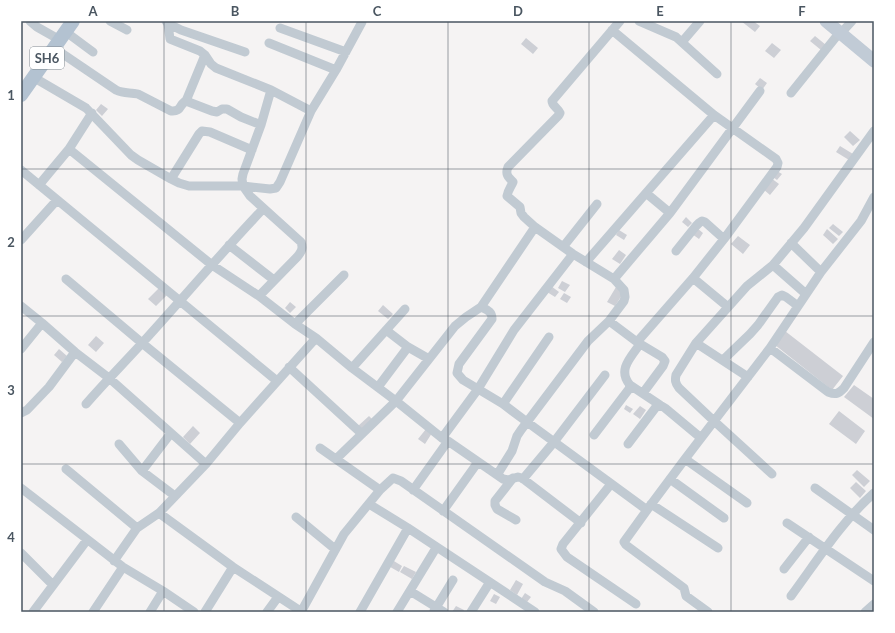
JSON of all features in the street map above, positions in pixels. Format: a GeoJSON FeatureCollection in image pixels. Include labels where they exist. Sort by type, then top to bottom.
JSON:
{"type":"FeatureCollection","features":[{"type":"Feature","properties":{"kind":"main road"},"geometry":{"type":"LineString","coordinates":[[826,21],[874,61]]}},
{"type":"Feature","properties":{"kind":"main road","name":"SH6"},"geometry":{"type":"LineString","coordinates":[[21,95],[64,35]]}},
{"type":"Feature","properties":{"kind":"street"},"geometry":{"type":"LineString","coordinates":[[30,21],[36,27],[64,35],[93,52]]}},
{"type":"Feature","properties":{"kind":"street"},"geometry":{"type":"LineString","coordinates":[[110,21],[126,30]]}},
{"type":"Feature","properties":{"kind":"street"},"geometry":{"type":"LineString","coordinates":[[497,475],[512,451],[517,436],[588,341],[609,321],[624,301],[624,290],[614,279],[573,254],[535,227],[524,217],[520,207],[507,196],[513,182],[506,175],[508,167],[559,115],[559,110],[553,105],[552,101],[620,21]]}},
{"type":"Feature","properties":{"kind":"street"},"geometry":{"type":"LineString","coordinates":[[639,21],[676,37],[717,74]]}},
{"type":"Feature","properties":{"kind":"street"},"geometry":{"type":"LineString","coordinates":[[682,42],[700,21]]}},
{"type":"Feature","properties":{"kind":"street"},"geometry":{"type":"LineString","coordinates":[[791,92],[840,33],[852,21]]}},
{"type":"Feature","properties":{"kind":"street"},"geometry":{"type":"LineString","coordinates":[[33,77],[80,104],[92,113],[131,155],[179,183],[189,186],[243,186],[270,189],[276,188],[311,111],[336,70],[362,22]]}},
{"type":"Feature","properties":{"kind":"street"},"geometry":{"type":"LineString","coordinates":[[170,24],[180,30],[245,52]]}},
{"type":"Feature","properties":{"kind":"street"},"geometry":{"type":"LineString","coordinates":[[170,24],[170,39],[200,51],[216,68],[271,90],[311,111]]}},
{"type":"Feature","properties":{"kind":"street"},"geometry":{"type":"LineString","coordinates":[[280,28],[346,52]]}},
{"type":"Feature","properties":{"kind":"street"},"geometry":{"type":"LineString","coordinates":[[612,30],[714,114],[778,163],[777,167],[724,239],[638,343],[624,370],[624,376],[630,385],[664,408],[701,438]]}},
{"type":"Feature","properties":{"kind":"street"},"geometry":{"type":"LineString","coordinates":[[64,35],[116,90],[126,94],[138,94],[171,112],[176,112],[186,101],[205,55]]}},
{"type":"Feature","properties":{"kind":"street"},"geometry":{"type":"LineString","coordinates":[[269,43],[336,70]]}},
{"type":"Feature","properties":{"kind":"street"},"geometry":{"type":"LineString","coordinates":[[259,296],[298,256],[302,247],[300,242],[250,196],[243,186],[243,174],[261,125],[271,90]]}},
{"type":"Feature","properties":{"kind":"street"},"geometry":{"type":"LineString","coordinates":[[614,279],[670,213],[760,91]]}},
{"type":"Feature","properties":{"kind":"street"},"geometry":{"type":"LineString","coordinates":[[186,101],[217,112],[222,109],[227,109],[241,117],[261,125]]}},
{"type":"Feature","properties":{"kind":"street"},"geometry":{"type":"LineString","coordinates":[[39,185],[69,149],[92,113]]}},
{"type":"Feature","properties":{"kind":"street"},"geometry":{"type":"LineString","coordinates":[[586,262],[714,114]]}},
{"type":"Feature","properties":{"kind":"street"},"geometry":{"type":"LineString","coordinates":[[171,179],[202,131],[210,132],[252,150]]}},
{"type":"Feature","properties":{"kind":"street"},"geometry":{"type":"LineString","coordinates":[[772,474],[675,384],[676,375],[696,343],[747,286],[773,265],[804,228],[874,131]]}},
{"type":"Feature","properties":{"kind":"street"},"geometry":{"type":"LineString","coordinates":[[69,149],[212,265],[259,296],[316,338],[352,368],[445,439],[503,479],[508,480],[518,477],[523,479],[581,523]]}},
{"type":"Feature","properties":{"kind":"street"},"geometry":{"type":"LineString","coordinates":[[21,170],[278,381]]}},
{"type":"Feature","properties":{"kind":"street"},"geometry":{"type":"LineString","coordinates":[[646,193],[670,213]]}},
{"type":"Feature","properties":{"kind":"street"},"geometry":{"type":"LineString","coordinates":[[708,612],[686,596],[684,588],[680,584],[624,542],[770,348],[821,272],[861,221],[874,197]]}},
{"type":"Feature","properties":{"kind":"street"},"geometry":{"type":"LineString","coordinates":[[21,240],[57,200]]}},
{"type":"Feature","properties":{"kind":"street"},"geometry":{"type":"LineString","coordinates":[[563,247],[596,204]]}},
{"type":"Feature","properties":{"kind":"street"},"geometry":{"type":"LineString","coordinates":[[86,404],[263,208]]}},
{"type":"Feature","properties":{"kind":"street"},"geometry":{"type":"LineString","coordinates":[[676,251],[696,226],[702,221],[724,239]]}},
{"type":"Feature","properties":{"kind":"street"},"geometry":{"type":"LineString","coordinates":[[336,459],[396,401],[455,326],[481,307],[535,227]]}},
{"type":"Feature","properties":{"kind":"street"},"geometry":{"type":"LineString","coordinates":[[791,243],[821,272]]}},
{"type":"Feature","properties":{"kind":"street"},"geometry":{"type":"LineString","coordinates":[[229,244],[274,280]]}},
{"type":"Feature","properties":{"kind":"street"},"geometry":{"type":"LineString","coordinates":[[413,490],[478,390],[514,330],[573,254]]}},
{"type":"Feature","properties":{"kind":"street"},"geometry":{"type":"LineString","coordinates":[[773,265],[806,294]]}},
{"type":"Feature","properties":{"kind":"street"},"geometry":{"type":"LineString","coordinates":[[296,324],[344,275]]}},
{"type":"Feature","properties":{"kind":"street"},"geometry":{"type":"LineString","coordinates":[[693,278],[728,307]]}},
{"type":"Feature","properties":{"kind":"street"},"geometry":{"type":"LineString","coordinates":[[66,279],[240,423]]}},
{"type":"Feature","properties":{"kind":"street"},"geometry":{"type":"LineString","coordinates":[[723,360],[750,334],[778,297],[782,295],[798,306]]}},
{"type":"Feature","properties":{"kind":"street"},"geometry":{"type":"LineString","coordinates":[[21,306],[108,378],[206,464]]}},
{"type":"Feature","properties":{"kind":"street"},"geometry":{"type":"LineString","coordinates":[[481,307],[490,312],[492,319],[458,364],[457,373],[462,380],[503,404],[611,484],[718,548]]}},
{"type":"Feature","properties":{"kind":"street"},"geometry":{"type":"LineString","coordinates":[[352,368],[405,308]]}},
{"type":"Feature","properties":{"kind":"street"},"geometry":{"type":"LineString","coordinates":[[609,321],[638,343],[662,357],[665,361],[643,394]]}},
{"type":"Feature","properties":{"kind":"street"},"geometry":{"type":"LineString","coordinates":[[21,349],[42,323]]}},
{"type":"Feature","properties":{"kind":"street"},"geometry":{"type":"LineString","coordinates":[[386,330],[408,347],[429,359]]}},
{"type":"Feature","properties":{"kind":"street"},"geometry":{"type":"LineString","coordinates":[[503,404],[549,337]]}},
{"type":"Feature","properties":{"kind":"street"},"geometry":{"type":"LineString","coordinates":[[114,561],[137,528],[159,513],[206,464],[240,423],[316,338]]}},
{"type":"Feature","properties":{"kind":"street"},"geometry":{"type":"LineString","coordinates":[[770,348],[828,392],[834,394],[839,393],[844,388],[874,342]]}},
{"type":"Feature","properties":{"kind":"street"},"geometry":{"type":"LineString","coordinates":[[696,343],[748,377]]}},
{"type":"Feature","properties":{"kind":"street"},"geometry":{"type":"LineString","coordinates":[[378,387],[408,347]]}},
{"type":"Feature","properties":{"kind":"street"},"geometry":{"type":"LineString","coordinates":[[21,412],[27,410],[49,386],[75,352]]}},
{"type":"Feature","properties":{"kind":"street"},"geometry":{"type":"LineString","coordinates":[[289,367],[362,434]]}},
{"type":"Feature","properties":{"kind":"street"},"geometry":{"type":"LineString","coordinates":[[523,479],[606,375]]}},
{"type":"Feature","properties":{"kind":"street"},"geometry":{"type":"LineString","coordinates":[[594,435],[630,389],[630,385]]}},
{"type":"Feature","properties":{"kind":"street"},"geometry":{"type":"LineString","coordinates":[[628,444],[656,407],[660,406]]}},
{"type":"Feature","properties":{"kind":"street"},"geometry":{"type":"LineString","coordinates":[[142,471],[171,433]]}},
{"type":"Feature","properties":{"kind":"street"},"geometry":{"type":"LineString","coordinates":[[119,444],[142,471],[175,496]]}},
{"type":"Feature","properties":{"kind":"street"},"geometry":{"type":"LineString","coordinates":[[320,448],[380,490]]}},
{"type":"Feature","properties":{"kind":"street"},"geometry":{"type":"LineString","coordinates":[[685,459],[747,503]]}},
{"type":"Feature","properties":{"kind":"street"},"geometry":{"type":"LineString","coordinates":[[443,511],[478,462]]}},
{"type":"Feature","properties":{"kind":"street"},"geometry":{"type":"LineString","coordinates":[[66,469],[137,528]]}},
{"type":"Feature","properties":{"kind":"street"},"geometry":{"type":"LineString","coordinates":[[159,513],[233,567],[302,612],[344,534],[380,490],[393,478],[401,481],[545,582],[565,591],[594,612]]}},
{"type":"Feature","properties":{"kind":"street"},"geometry":{"type":"LineString","coordinates":[[513,478],[496,501],[495,505],[497,509],[516,520]]}},
{"type":"Feature","properties":{"kind":"street"},"geometry":{"type":"LineString","coordinates":[[670,479],[724,518]]}},
{"type":"Feature","properties":{"kind":"street"},"geometry":{"type":"LineString","coordinates":[[611,484],[563,544],[561,549],[567,557],[636,604]]}},
{"type":"Feature","properties":{"kind":"street"},"geometry":{"type":"LineString","coordinates":[[21,488],[114,561],[194,612]]}},
{"type":"Feature","properties":{"kind":"street"},"geometry":{"type":"LineString","coordinates":[[815,488],[874,530]]}},
{"type":"Feature","properties":{"kind":"street"},"geometry":{"type":"LineString","coordinates":[[791,596],[852,515],[874,493]]}},
{"type":"Feature","properties":{"kind":"street"},"geometry":{"type":"LineString","coordinates":[[369,504],[536,612]]}},
{"type":"Feature","properties":{"kind":"street"},"geometry":{"type":"LineString","coordinates":[[296,517],[336,549]]}},
{"type":"Feature","properties":{"kind":"street"},"geometry":{"type":"LineString","coordinates":[[788,523],[874,580]]}},
{"type":"Feature","properties":{"kind":"street"},"geometry":{"type":"LineString","coordinates":[[360,612],[408,528]]}},
{"type":"Feature","properties":{"kind":"street"},"geometry":{"type":"LineString","coordinates":[[784,569],[809,537]]}},
{"type":"Feature","properties":{"kind":"street"},"geometry":{"type":"LineString","coordinates":[[37,611],[53,585],[87,540]]}},
{"type":"Feature","properties":{"kind":"street"},"geometry":{"type":"LineString","coordinates":[[397,612],[436,548]]}},
{"type":"Feature","properties":{"kind":"street"},"geometry":{"type":"LineString","coordinates":[[21,553],[53,585]]}},
{"type":"Feature","properties":{"kind":"street"},"geometry":{"type":"LineString","coordinates":[[93,612],[123,567]]}},
{"type":"Feature","properties":{"kind":"street"},"geometry":{"type":"LineString","coordinates":[[205,612],[233,567]]}},
{"type":"Feature","properties":{"kind":"street"},"geometry":{"type":"LineString","coordinates":[[410,591],[438,610],[453,580]]}},
{"type":"Feature","properties":{"kind":"street"},"geometry":{"type":"LineString","coordinates":[[471,612],[490,582]]}},
{"type":"Feature","properties":{"kind":"street"},"geometry":{"type":"LineString","coordinates":[[150,612],[163,591]]}},
{"type":"Feature","properties":{"kind":"street"},"geometry":{"type":"LineString","coordinates":[[267,612],[278,597]]}},
{"type":"Feature","properties":{"kind":"street"},"geometry":{"type":"LineString","coordinates":[[865,612],[874,604]]}},
{"type":"Feature","properties":{"kind":"building"},"geometry":{"type":"Polygon","coordinates":[[[741,21],[753,21],[760,26],[755,32],[741,21]]]}},
{"type":"Feature","properties":{"kind":"building"},"geometry":{"type":"Polygon","coordinates":[[[815,36],[826,45],[821,50],[810,41],[815,36]]]}},
{"type":"Feature","properties":{"kind":"building"},"geometry":{"type":"Polygon","coordinates":[[[526,38],[538,48],[533,54],[521,44],[526,38]]]}},
{"type":"Feature","properties":{"kind":"building"},"geometry":{"type":"Polygon","coordinates":[[[772,43],[781,50],[774,58],[765,51],[772,43]]]}},
{"type":"Feature","properties":{"kind":"building"},"geometry":{"type":"Polygon","coordinates":[[[760,78],[767,83],[762,90],[755,84],[760,78]]]}},
{"type":"Feature","properties":{"kind":"building"},"geometry":{"type":"Polygon","coordinates":[[[101,104],[108,109],[102,116],[96,110],[101,104]]]}},
{"type":"Feature","properties":{"kind":"building"},"geometry":{"type":"Polygon","coordinates":[[[850,131],[860,140],[853,146],[844,137],[850,131]]]}},
{"type":"Feature","properties":{"kind":"building"},"geometry":{"type":"Polygon","coordinates":[[[840,146],[853,154],[849,160],[836,152],[840,146]]]}},
{"type":"Feature","properties":{"kind":"building"},"geometry":{"type":"Polygon","coordinates":[[[777,171],[782,174],[777,180],[773,177],[777,171]]]}},
{"type":"Feature","properties":{"kind":"building"},"geometry":{"type":"Polygon","coordinates":[[[771,178],[779,184],[770,195],[763,189],[771,178]]]}},
{"type":"Feature","properties":{"kind":"building"},"geometry":{"type":"Polygon","coordinates":[[[686,217],[692,223],[688,227],[682,222],[686,217]]]}},
{"type":"Feature","properties":{"kind":"building"},"geometry":{"type":"Polygon","coordinates":[[[833,224],[843,232],[839,236],[829,228],[833,224]]]}},
{"type":"Feature","properties":{"kind":"building"},"geometry":{"type":"Polygon","coordinates":[[[697,228],[703,233],[699,239],[692,234],[697,228]]]}},
{"type":"Feature","properties":{"kind":"building"},"geometry":{"type":"Polygon","coordinates":[[[827,229],[838,239],[833,244],[823,235],[827,229]]]}},
{"type":"Feature","properties":{"kind":"building"},"geometry":{"type":"Polygon","coordinates":[[[619,230],[627,235],[624,240],[616,235],[619,230]]]}},
{"type":"Feature","properties":{"kind":"building"},"geometry":{"type":"Polygon","coordinates":[[[738,236],[750,245],[743,254],[731,244],[738,236]]]}},
{"type":"Feature","properties":{"kind":"building"},"geometry":{"type":"Polygon","coordinates":[[[619,250],[626,255],[620,264],[612,259],[619,250]]]}},
{"type":"Feature","properties":{"kind":"building"},"geometry":{"type":"Polygon","coordinates":[[[562,281],[570,285],[565,292],[558,288],[562,281]]]}},
{"type":"Feature","properties":{"kind":"building"},"geometry":{"type":"Polygon","coordinates":[[[551,286],[559,292],[555,297],[547,292],[551,286]]]}},
{"type":"Feature","properties":{"kind":"building"},"geometry":{"type":"Polygon","coordinates":[[[160,287],[168,294],[156,306],[148,299],[160,287]]]}},
{"type":"Feature","properties":{"kind":"building"},"geometry":{"type":"Polygon","coordinates":[[[616,287],[624,292],[615,306],[607,302],[616,287]]]}},
{"type":"Feature","properties":{"kind":"building"},"geometry":{"type":"Polygon","coordinates":[[[564,293],[571,297],[567,303],[560,299],[564,293]]]}},
{"type":"Feature","properties":{"kind":"building"},"geometry":{"type":"Polygon","coordinates":[[[290,302],[296,307],[290,313],[285,308],[290,302]]]}},
{"type":"Feature","properties":{"kind":"building"},"geometry":{"type":"Polygon","coordinates":[[[383,305],[393,314],[388,319],[378,311],[383,305]]]}},
{"type":"Feature","properties":{"kind":"building"},"geometry":{"type":"Polygon","coordinates":[[[785,331],[843,376],[832,390],[775,345],[785,331]]]}},
{"type":"Feature","properties":{"kind":"building"},"geometry":{"type":"Polygon","coordinates":[[[96,336],[104,343],[96,352],[88,345],[96,336]]]}},
{"type":"Feature","properties":{"kind":"building"},"geometry":{"type":"Polygon","coordinates":[[[59,349],[67,356],[62,362],[54,355],[59,349]]]}},
{"type":"Feature","properties":{"kind":"building"},"geometry":{"type":"Polygon","coordinates":[[[854,385],[874,399],[874,419],[844,397],[854,385]]]}},
{"type":"Feature","properties":{"kind":"building"},"geometry":{"type":"Polygon","coordinates":[[[626,405],[633,409],[630,413],[624,409],[626,405]]]}},
{"type":"Feature","properties":{"kind":"building"},"geometry":{"type":"Polygon","coordinates":[[[640,406],[646,410],[640,419],[633,414],[640,406]]]}},
{"type":"Feature","properties":{"kind":"building"},"geometry":{"type":"Polygon","coordinates":[[[839,411],[865,431],[856,444],[829,424],[839,411]]]}},
{"type":"Feature","properties":{"kind":"building"},"geometry":{"type":"Polygon","coordinates":[[[369,416],[373,420],[363,430],[358,426],[369,416]]]}},
{"type":"Feature","properties":{"kind":"building"},"geometry":{"type":"Polygon","coordinates":[[[193,426],[200,433],[190,444],[183,437],[193,426]]]}},
{"type":"Feature","properties":{"kind":"building"},"geometry":{"type":"Polygon","coordinates":[[[426,429],[432,433],[425,444],[418,439],[426,429]]]}},
{"type":"Feature","properties":{"kind":"building"},"geometry":{"type":"Polygon","coordinates":[[[857,470],[870,481],[864,487],[852,475],[857,470]]]}},
{"type":"Feature","properties":{"kind":"building"},"geometry":{"type":"Polygon","coordinates":[[[856,482],[866,491],[860,498],[850,488],[856,482]]]}},
{"type":"Feature","properties":{"kind":"building"},"geometry":{"type":"Polygon","coordinates":[[[389,558],[402,566],[399,572],[385,564],[389,558]]]}},
{"type":"Feature","properties":{"kind":"building"},"geometry":{"type":"Polygon","coordinates":[[[404,566],[416,572],[412,579],[400,572],[404,566]]]}},
{"type":"Feature","properties":{"kind":"building"},"geometry":{"type":"Polygon","coordinates":[[[516,580],[523,584],[517,595],[510,590],[516,580]]]}},
{"type":"Feature","properties":{"kind":"building"},"geometry":{"type":"Polygon","coordinates":[[[525,593],[531,597],[527,602],[521,599],[525,593]]]}},
{"type":"Feature","properties":{"kind":"building"},"geometry":{"type":"Polygon","coordinates":[[[494,594],[500,597],[496,604],[490,601],[494,594]]]}},
{"type":"Feature","properties":{"kind":"building"},"geometry":{"type":"Polygon","coordinates":[[[456,606],[464,610],[463,612],[452,612],[456,606]]]}}]}
